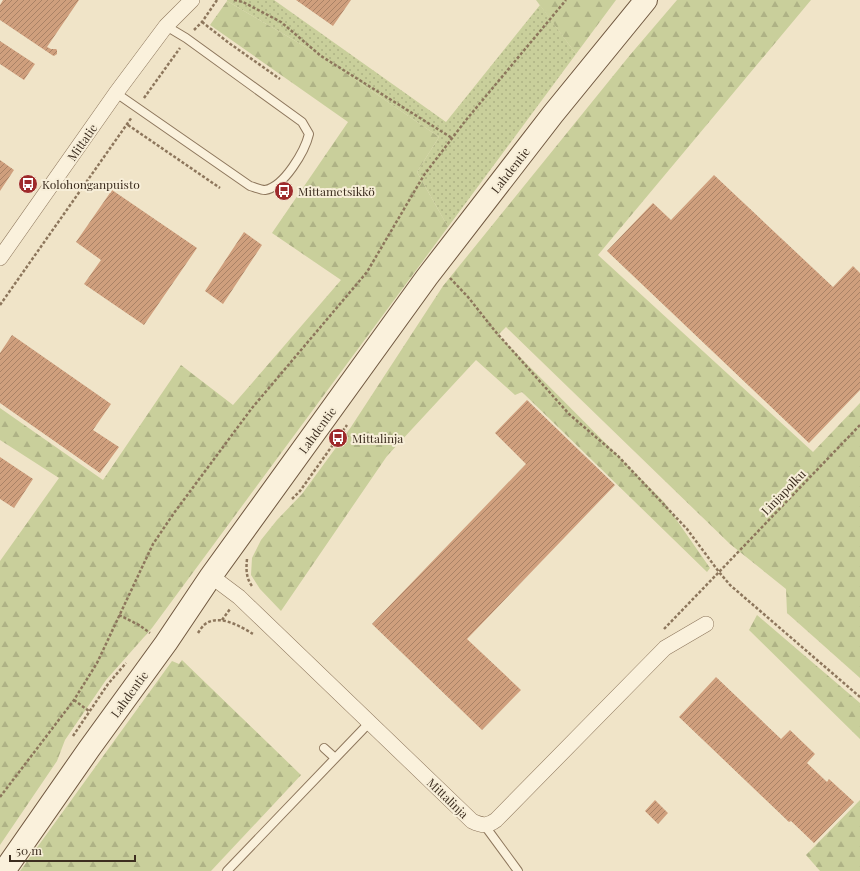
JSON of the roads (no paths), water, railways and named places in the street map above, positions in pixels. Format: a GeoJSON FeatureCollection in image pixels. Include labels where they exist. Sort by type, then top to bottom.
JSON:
{"type":"FeatureCollection","features":[{"type":"Feature","properties":{"kind":"main road","name":"Lahdentie"},"geometry":{"type":"LineString","coordinates":[[4,871],[89,749],[166,644],[211,576],[435,267],[553,114],[646,0]]}},
{"type":"Feature","properties":{"kind":"street","name":"Mittatie"},"geometry":{"type":"LineString","coordinates":[[166,26],[178,0]]}},
{"type":"Feature","properties":{"kind":"street","name":"Mittatie"},"geometry":{"type":"LineString","coordinates":[[0,258],[116,93],[166,26],[192,0]]}},
{"type":"Feature","properties":{"kind":"street","name":"Mittalinja"},"geometry":{"type":"LineString","coordinates":[[211,576],[239,597],[472,821],[485,826]]}},
{"type":"Feature","properties":{"kind":"street"},"geometry":{"type":"LineString","coordinates":[[485,826],[496,820],[665,648],[706,624]]}},
{"type":"Feature","properties":{"kind":"lane"},"geometry":{"type":"LineString","coordinates":[[116,93],[250,186],[265,190],[276,185],[292,168],[307,143],[309,134],[302,122],[186,38],[166,26]]}},
{"type":"Feature","properties":{"kind":"lane"},"geometry":{"type":"LineString","coordinates":[[227,871],[370,722]]}},
{"type":"Feature","properties":{"kind":"lane"},"geometry":{"type":"LineString","coordinates":[[324,748],[335,758]]}},
{"type":"Feature","properties":{"kind":"lane"},"geometry":{"type":"LineString","coordinates":[[485,826],[518,871]]}},
{"type":"Feature","properties":{"kind":"place","name":"Kolohonganpuisto"},"geometry":{"type":"Point","coordinates":[28,184]}},
{"type":"Feature","properties":{"kind":"place","name":"Mittametsikkö"},"geometry":{"type":"Point","coordinates":[284,191]}},
{"type":"Feature","properties":{"kind":"place","name":"Mittalinja"},"geometry":{"type":"Point","coordinates":[338,438]}}]}
